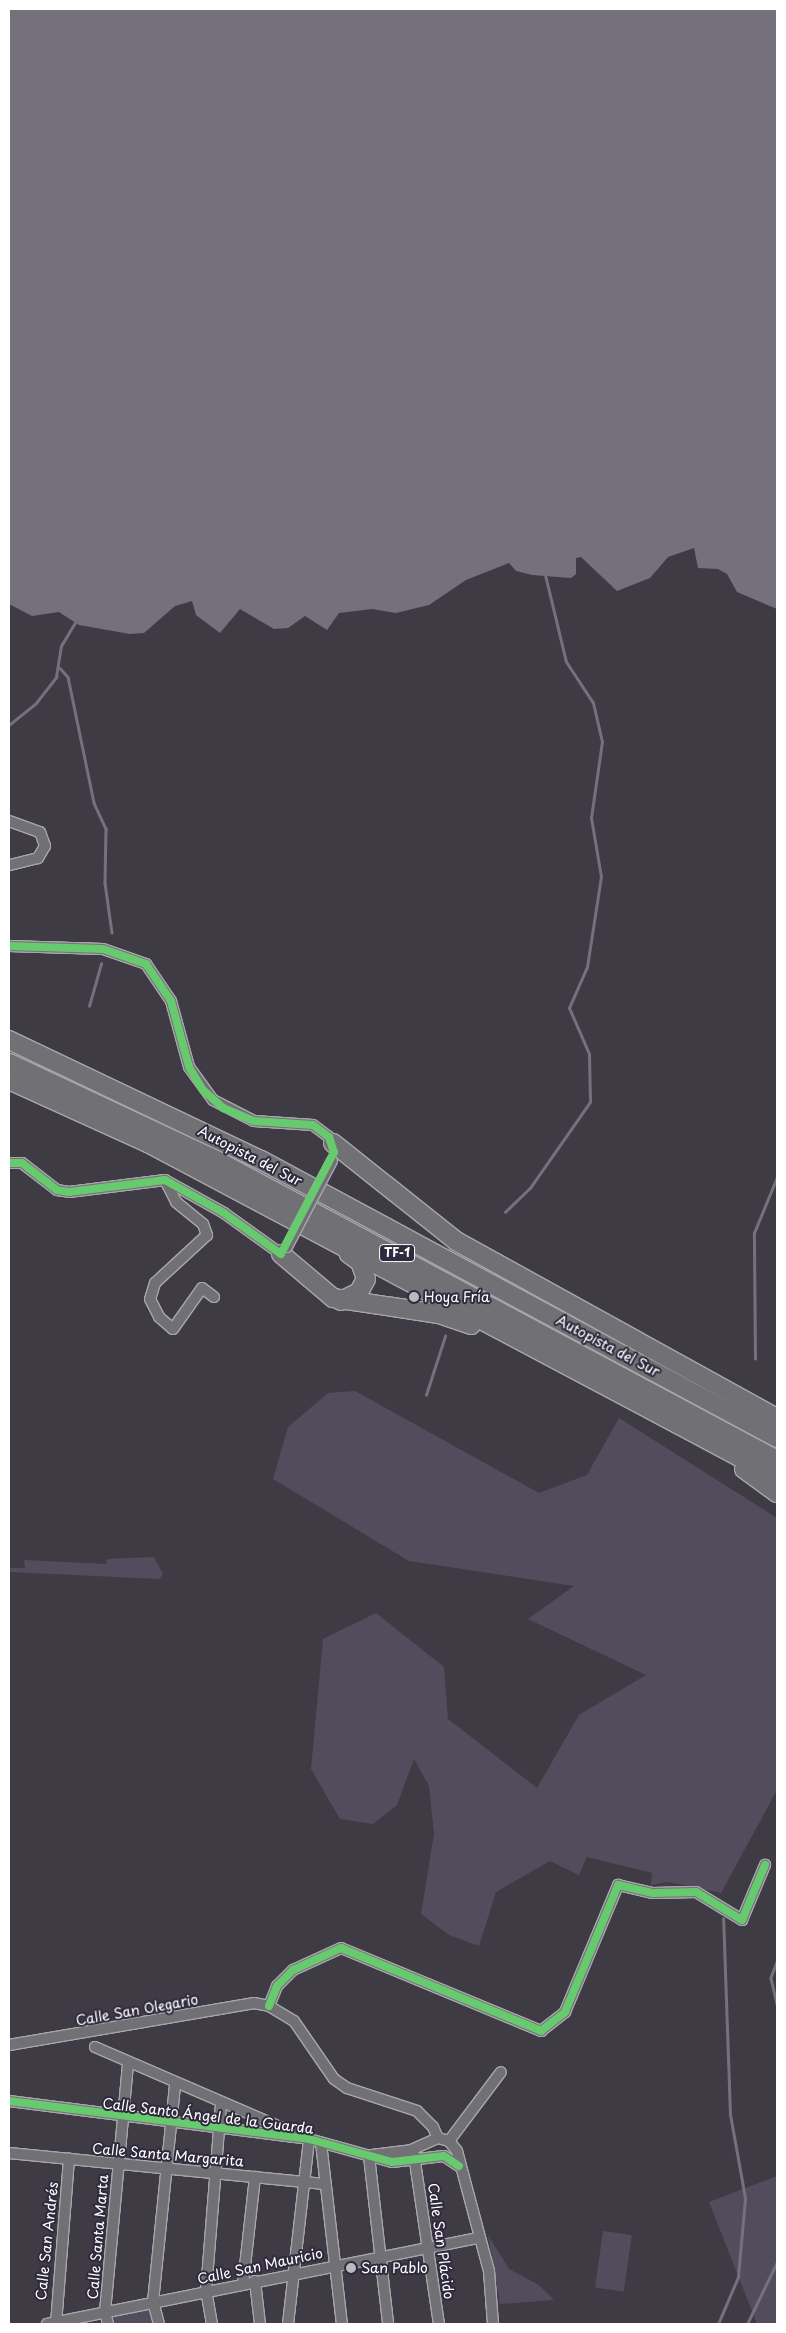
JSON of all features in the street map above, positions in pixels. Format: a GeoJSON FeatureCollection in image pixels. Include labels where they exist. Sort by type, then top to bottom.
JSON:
{"type":"FeatureCollection","features":[{"type":"Feature","properties":{"kind":"highway","name":"Autopista del Sur"},"geometry":{"type":"LineString","coordinates":[[9,1040],[261,1160],[777,1438]]}},
{"type":"Feature","properties":{"kind":"highway","name":"Autopista del Sur"},"geometry":{"type":"LineString","coordinates":[[9,1063],[216,1160],[777,1460]]}},
{"type":"Feature","properties":{"kind":"highway"},"geometry":{"type":"LineString","coordinates":[[9,1080],[148,1143],[317,1231],[518,1342],[777,1476]]}},
{"type":"Feature","properties":{"kind":"highway"},"geometry":{"type":"LineString","coordinates":[[333,1152],[456,1241],[777,1418]]}},
{"type":"Feature","properties":{"kind":"highway"},"geometry":{"type":"LineString","coordinates":[[317,1231],[354,1257],[365,1271],[359,1292],[341,1301]]}},
{"type":"Feature","properties":{"kind":"highway"},"geometry":{"type":"LineString","coordinates":[[284,1251],[317,1288],[341,1301],[439,1314],[518,1342]]}},
{"type":"Feature","properties":{"kind":"highway"},"geometry":{"type":"LineString","coordinates":[[600,1342],[723,1389]]}},
{"type":"Feature","properties":{"kind":"highway"},"geometry":{"type":"LineString","coordinates":[[689,1430],[777,1493]]}},
{"type":"Feature","properties":{"kind":"street"},"geometry":{"type":"LineString","coordinates":[[9,821],[40,832],[45,846],[38,858],[9,865]]}},
{"type":"Feature","properties":{"kind":"street"},"geometry":{"type":"LineString","coordinates":[[9,946],[103,949],[146,964],[171,1001],[188,1067],[213,1100],[254,1121],[313,1125],[333,1152],[284,1251],[224,1213],[166,1180],[69,1192],[57,1190],[22,1163],[9,1163]]}},
{"type":"Feature","properties":{"kind":"street"},"geometry":{"type":"LineString","coordinates":[[166,1180],[176,1202],[203,1224],[206,1235],[155,1283],[150,1300],[159,1317],[174,1329],[202,1288],[214,1297]]}},
{"type":"Feature","properties":{"kind":"street"},"geometry":{"type":"LineString","coordinates":[[492,2324],[489,2271],[450,2143],[438,2138],[417,2111],[347,2088],[334,2079],[307,2036],[294,2021],[269,2006],[277,1986],[293,1970],[341,1948],[541,2031],[565,2012],[615,1887],[696,1892],[742,1920],[765,1865]]}},
{"type":"Feature","properties":{"kind":"street","name":"Calle San Olegario"},"geometry":{"type":"LineString","coordinates":[[9,2045],[254,2003],[269,2006]]}},
{"type":"Feature","properties":{"kind":"street","name":"Calle San Olegario"},"geometry":{"type":"LineString","coordinates":[[95,2047],[175,2084],[309,2139]]}},
{"type":"Feature","properties":{"kind":"street","name":"Calle Santa Marta"},"geometry":{"type":"LineString","coordinates":[[108,2324],[105,2312],[128,2062]]}},
{"type":"Feature","properties":{"kind":"street"},"geometry":{"type":"LineString","coordinates":[[458,2166],[444,2156],[450,2143],[500,2072]]}},
{"type":"Feature","properties":{"kind":"street"},"geometry":{"type":"LineString","coordinates":[[159,2324],[153,2302],[175,2084]]}},
{"type":"Feature","properties":{"kind":"street","name":"Calle Santo Ángel de la Guarda"},"geometry":{"type":"LineString","coordinates":[[9,2101],[123,2119],[219,2131],[309,2139],[392,2162],[416,2161],[444,2156]]}},
{"type":"Feature","properties":{"kind":"street"},"geometry":{"type":"LineString","coordinates":[[212,2324],[206,2292],[221,2103]]}},
{"type":"Feature","properties":{"kind":"street"},"geometry":{"type":"LineString","coordinates":[[268,2136],[270,2124]]}},
{"type":"Feature","properties":{"kind":"street","name":"Calle Santo Ángel de la Guarda"},"geometry":{"type":"LineString","coordinates":[[369,2156],[411,2150],[438,2138]]}},
{"type":"Feature","properties":{"kind":"street"},"geometry":{"type":"LineString","coordinates":[[288,2324],[292,2274],[309,2139]]}},
{"type":"Feature","properties":{"kind":"street"},"geometry":{"type":"LineString","coordinates":[[320,2143],[342,2324]]}},
{"type":"Feature","properties":{"kind":"street","name":"Calle San Plácido"},"geometry":{"type":"LineString","coordinates":[[411,2150],[416,2161],[440,2324]]}},
{"type":"Feature","properties":{"kind":"street","name":"Calle Santa Margarita"},"geometry":{"type":"LineString","coordinates":[[9,2153],[324,2184]]}},
{"type":"Feature","properties":{"kind":"street"},"geometry":{"type":"LineString","coordinates":[[369,2156],[388,2324]]}},
{"type":"Feature","properties":{"kind":"street","name":"Calle San Andrés"},"geometry":{"type":"LineString","coordinates":[[53,2324],[69,2159]]}},
{"type":"Feature","properties":{"kind":"street"},"geometry":{"type":"LineString","coordinates":[[243,2284],[255,2176]]}},
{"type":"Feature","properties":{"kind":"street","name":"Calle San Mauricio"},"geometry":{"type":"LineString","coordinates":[[53,2324],[427,2246],[479,2238]]}},
{"type":"Feature","properties":{"kind":"street"},"geometry":{"type":"LineString","coordinates":[[255,2282],[260,2324]]}},
{"type":"Feature","properties":{"kind":"shaded area"},"geometry":{"type":"Polygon","coordinates":[[[9,9],[777,9],[777,609],[737,592],[727,574],[718,569],[698,568],[694,548],[668,557],[650,578],[617,591],[581,557],[576,558],[576,574],[571,578],[532,575],[516,571],[509,563],[466,580],[429,605],[396,613],[372,609],[339,613],[327,630],[305,616],[288,628],[274,629],[240,609],[220,633],[196,615],[192,601],[175,606],[144,633],[130,634],[79,625],[59,612],[32,616],[9,604],[9,9]]]}},
{"type":"Feature","properties":{"kind":"shaded area"},"geometry":{"type":"Polygon","coordinates":[[[355,1391],[539,1493],[587,1475],[619,1418],[777,1518],[777,1790],[721,1893],[668,1882],[651,1885],[652,1873],[587,1857],[579,1875],[550,1861],[496,1892],[479,1946],[449,1935],[421,1914],[434,1834],[429,1786],[414,1759],[397,1805],[373,1824],[340,1819],[311,1769],[323,1639],[376,1613],[444,1667],[448,1719],[537,1788],[579,1715],[646,1675],[528,1619],[574,1586],[409,1561],[273,1479],[288,1427],[328,1393],[355,1391]]]}},
{"type":"Feature","properties":{"kind":"shaded area"},"geometry":{"type":"Polygon","coordinates":[[[154,1557],[163,1574],[160,1579],[9,1572],[9,1568],[25,1568],[24,1560],[106,1564],[107,1559],[154,1557]]]}},
{"type":"Feature","properties":{"kind":"shaded area"},"geometry":{"type":"Polygon","coordinates":[[[777,2176],[777,2324],[757,2324],[709,2202],[777,2176]]]}},
{"type":"Feature","properties":{"kind":"shaded area"},"geometry":{"type":"Polygon","coordinates":[[[603,2231],[632,2235],[624,2291],[595,2287],[603,2231]]]}},
{"type":"Feature","properties":{"kind":"shaded area"},"geometry":{"type":"Polygon","coordinates":[[[488,2235],[509,2269],[539,2285],[554,2300],[500,2304],[488,2235]]]}},
{"type":"Feature","properties":{"kind":"shaded area"},"geometry":{"type":"Polygon","coordinates":[[[153,2302],[159,2324],[108,2324],[105,2312],[153,2302]]]}},
{"type":"Feature","properties":{"kind":"waterway"},"geometry":{"type":"LineString","coordinates":[[505,1212],[530,1188],[590,1102],[589,1054],[569,1008],[587,967],[601,877],[591,818],[602,742],[593,703],[566,662],[545,575]]}},
{"type":"Feature","properties":{"kind":"waterway"},"geometry":{"type":"LineString","coordinates":[[9,725],[36,703],[56,677],[61,646],[75,623]]}},
{"type":"Feature","properties":{"kind":"waterway"},"geometry":{"type":"LineString","coordinates":[[60,668],[68,677],[94,803],[106,829],[105,883],[112,933]]}},
{"type":"Feature","properties":{"kind":"waterway"},"geometry":{"type":"LineString","coordinates":[[89,1006],[101,964]]}},
{"type":"Feature","properties":{"kind":"waterway"},"geometry":{"type":"LineString","coordinates":[[755,1359],[754,1233],[777,1177]]}},
{"type":"Feature","properties":{"kind":"waterway"},"geometry":{"type":"LineString","coordinates":[[426,1395],[445,1336]]}},
{"type":"Feature","properties":{"kind":"waterway"},"geometry":{"type":"LineString","coordinates":[[718,2324],[738,2277],[745,2198],[730,2115],[723,1919]]}},
{"type":"Feature","properties":{"kind":"waterway"},"geometry":{"type":"LineString","coordinates":[[777,1962],[771,1978],[777,2003]]}},
{"type":"Feature","properties":{"kind":"waterway"},"geometry":{"type":"LineString","coordinates":[[747,2324],[777,2262]]}},
{"type":"Feature","properties":{"kind":"waterway"},"geometry":{"type":"LineString","coordinates":[[661,2324],[688,2324]]}},
{"type":"Feature","properties":{"kind":"cycle path"},"geometry":{"type":"LineString","coordinates":[[9,946],[103,949],[146,964],[171,1001],[189,1067],[203,1090],[223,1108],[254,1121],[313,1125],[329,1137],[334,1152],[281,1254],[224,1213],[165,1180],[69,1192],[57,1190],[22,1163],[9,1163]]}},
{"type":"Feature","properties":{"kind":"cycle path"},"geometry":{"type":"LineString","coordinates":[[269,2006],[277,1986],[293,1970],[341,1948],[541,2031],[565,2012],[618,1885],[653,1893],[696,1892],[742,1920],[765,1865]]}},
{"type":"Feature","properties":{"kind":"cycle path"},"geometry":{"type":"LineString","coordinates":[[9,2101],[309,2139],[392,2162],[444,2156],[459,2166]]}},
{"type":"Feature","properties":{"kind":"place","name":"Hoya Fría"},"geometry":{"type":"Point","coordinates":[414,1297]}},
{"type":"Feature","properties":{"kind":"place","name":"San Pablo"},"geometry":{"type":"Point","coordinates":[351,2268]}}]}
